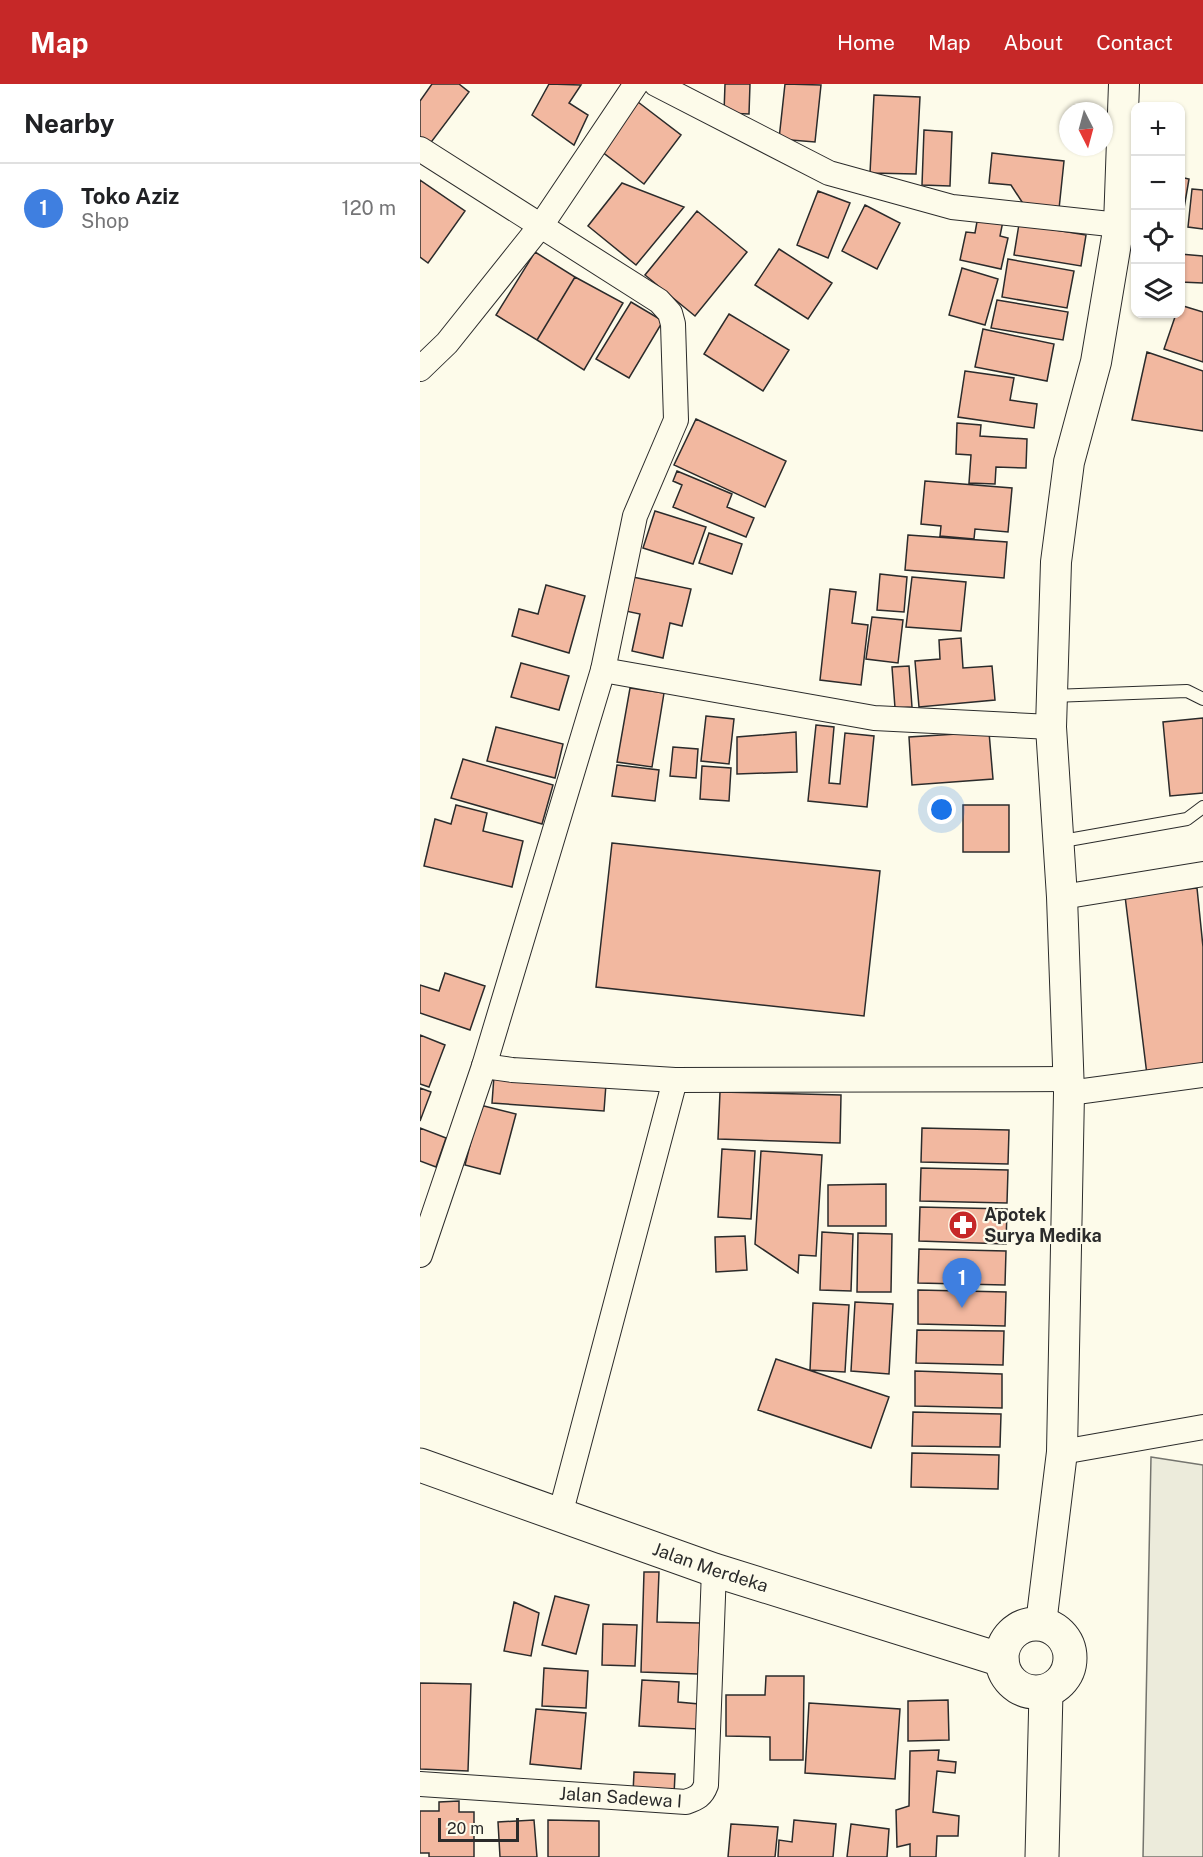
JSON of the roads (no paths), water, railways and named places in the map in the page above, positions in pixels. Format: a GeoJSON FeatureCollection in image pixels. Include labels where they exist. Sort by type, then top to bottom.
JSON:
{"type":"FeatureCollection","features":[{"type":"Feature","properties":{"kind":"main road","name":"Jalan Merdeka"},"geometry":{"type":"LineString","coordinates":[[420,1465],[714,1570],[1002,1660]]}},
{"type":"Feature","properties":{"kind":"main road"},"geometry":{"type":"LineString","coordinates":[[1041,1624],[1054,1629],[1064,1638],[1070,1650],[1071,1663],[1066,1676],[1058,1685],[1046,1692],[1033,1692],[1021,1689],[1005,1672],[1002,1660],[1004,1648],[1018,1629],[1041,1624]]}},
{"type":"Feature","properties":{"kind":"main road"},"geometry":{"type":"LineString","coordinates":[[1042,1857],[1046,1692]]}},
{"type":"Feature","properties":{"kind":"street"},"geometry":{"type":"LineString","coordinates":[[420,369],[447,343],[542,224],[636,84]]}},
{"type":"Feature","properties":{"kind":"street"},"geometry":{"type":"LineString","coordinates":[[656,84],[829,173],[952,207],[1119,225]]}},
{"type":"Feature","properties":{"kind":"street"},"geometry":{"type":"LineString","coordinates":[[1041,1624],[1062,1452],[1069,1086],[1062,897],[1051,727],[1056,562],[1069,462],[1096,362],[1119,225],[1124,84]]}},
{"type":"Feature","properties":{"kind":"street"},"geometry":{"type":"LineString","coordinates":[[420,149],[542,224],[659,301],[670,312],[673,324],[676,420],[635,516],[603,670],[484,1066],[420,1256]]}},
{"type":"Feature","properties":{"kind":"street"},"geometry":{"type":"LineString","coordinates":[[603,670],[874,718],[1051,727]]}},
{"type":"Feature","properties":{"kind":"street"},"geometry":{"type":"LineString","coordinates":[[1062,897],[1203,874]]}},
{"type":"Feature","properties":{"kind":"street"},"geometry":{"type":"LineString","coordinates":[[484,1066],[512,1070],[675,1080],[1069,1086],[1203,1075]]}},
{"type":"Feature","properties":{"kind":"street"},"geometry":{"type":"LineString","coordinates":[[560,1515],[675,1080]]}},
{"type":"Feature","properties":{"kind":"street"},"geometry":{"type":"LineString","coordinates":[[1062,1452],[1203,1427]]}},
{"type":"Feature","properties":{"kind":"street","name":"Jalan Sadewa I"},"geometry":{"type":"LineString","coordinates":[[420,1784],[686,1802],[702,1794],[706,1785],[714,1570]]}},
{"type":"Feature","properties":{"kind":"lane"},"geometry":{"type":"LineString","coordinates":[[1051,696],[1187,691],[1203,699]]}},
{"type":"Feature","properties":{"kind":"lane"},"geometry":{"type":"LineString","coordinates":[[1057,842],[1188,819],[1203,807]]}},
{"type":"Feature","properties":{"kind":"place","name":"Apotek Surya Medika"},"geometry":{"type":"Point","coordinates":[963,1225]}},
{"type":"Feature","properties":{"kind":"place","name":"Toko Aziz"},"geometry":{"type":"Point","coordinates":[962,1308]}}]}
